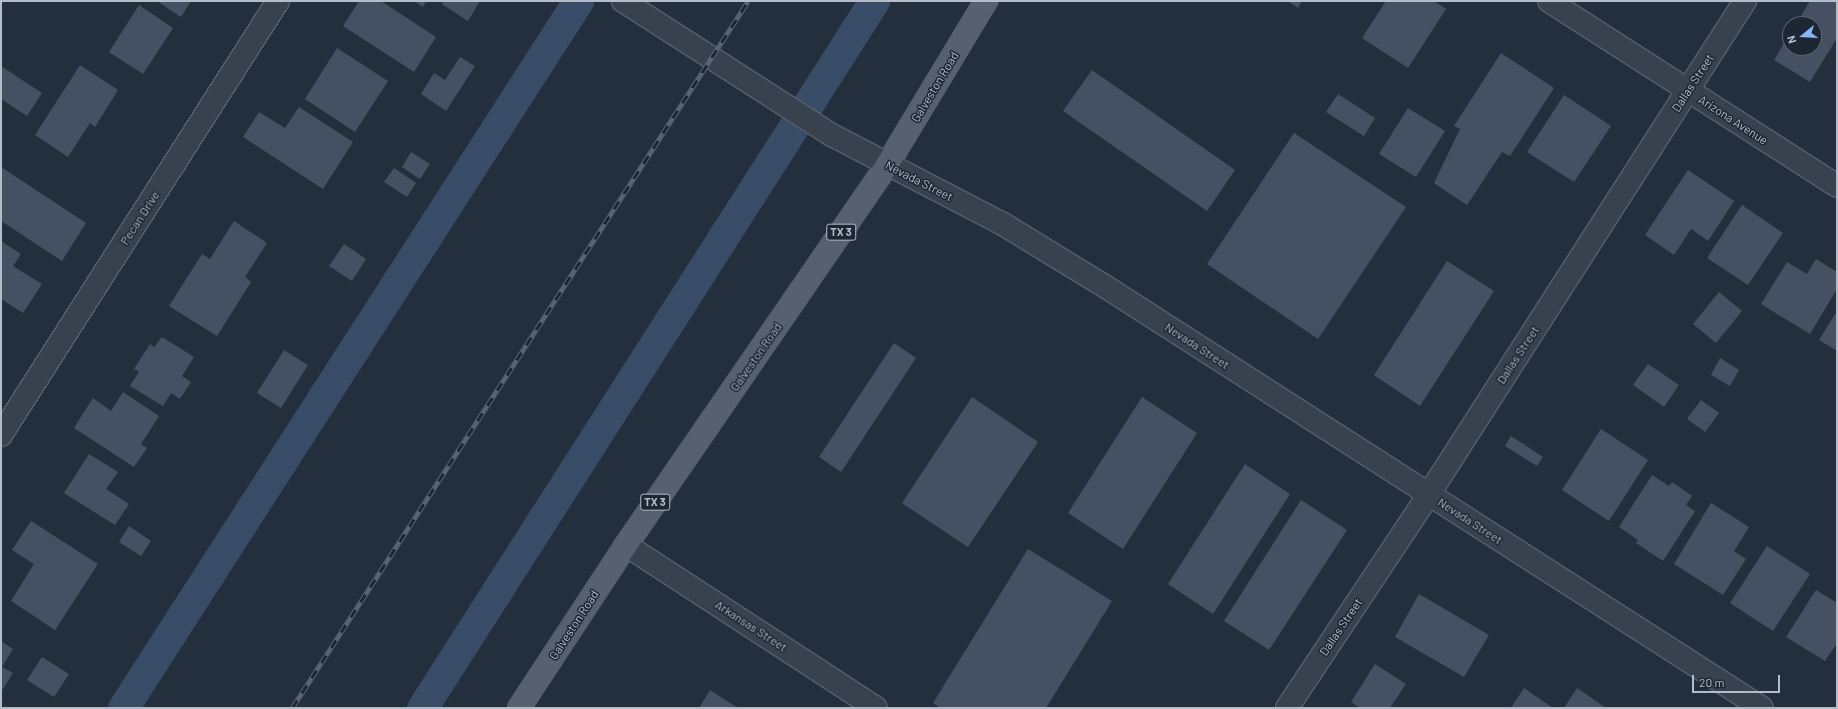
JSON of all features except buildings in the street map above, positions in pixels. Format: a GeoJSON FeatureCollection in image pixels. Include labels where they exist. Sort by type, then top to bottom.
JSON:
{"type":"FeatureCollection","features":[{"type":"Feature","properties":{"kind":"main road","name":"Galveston Road"},"geometry":{"type":"LineString","coordinates":[[519,708],[626,545],[887,165],[986,1]]}},
{"type":"Feature","properties":{"kind":"street","name":"Pecan Drive"},"geometry":{"type":"LineString","coordinates":[[1,435],[278,1]]}},
{"type":"Feature","properties":{"kind":"street","name":"Nevada Street"},"geometry":{"type":"LineString","coordinates":[[623,1],[832,135],[1010,228],[1112,291],[1762,708]]}},
{"type":"Feature","properties":{"kind":"street","name":"Arizona Avenue"},"geometry":{"type":"LineString","coordinates":[[1549,1],[1837,186]]}},
{"type":"Feature","properties":{"kind":"street","name":"Dallas Street"},"geometry":{"type":"LineString","coordinates":[[1287,708],[1429,494],[1745,1]]}},
{"type":"Feature","properties":{"kind":"street","name":"Arkansas Street"},"geometry":{"type":"LineString","coordinates":[[626,545],[876,708]]}},
{"type":"Feature","properties":{"kind":"waterway"},"geometry":{"type":"LineString","coordinates":[[123,708],[578,1]]}},
{"type":"Feature","properties":{"kind":"waterway"},"geometry":{"type":"LineString","coordinates":[[422,708],[874,1]]}},
{"type":"Feature","properties":{"kind":"railway"},"geometry":{"type":"LineString","coordinates":[[292,708],[748,1]]}}]}
